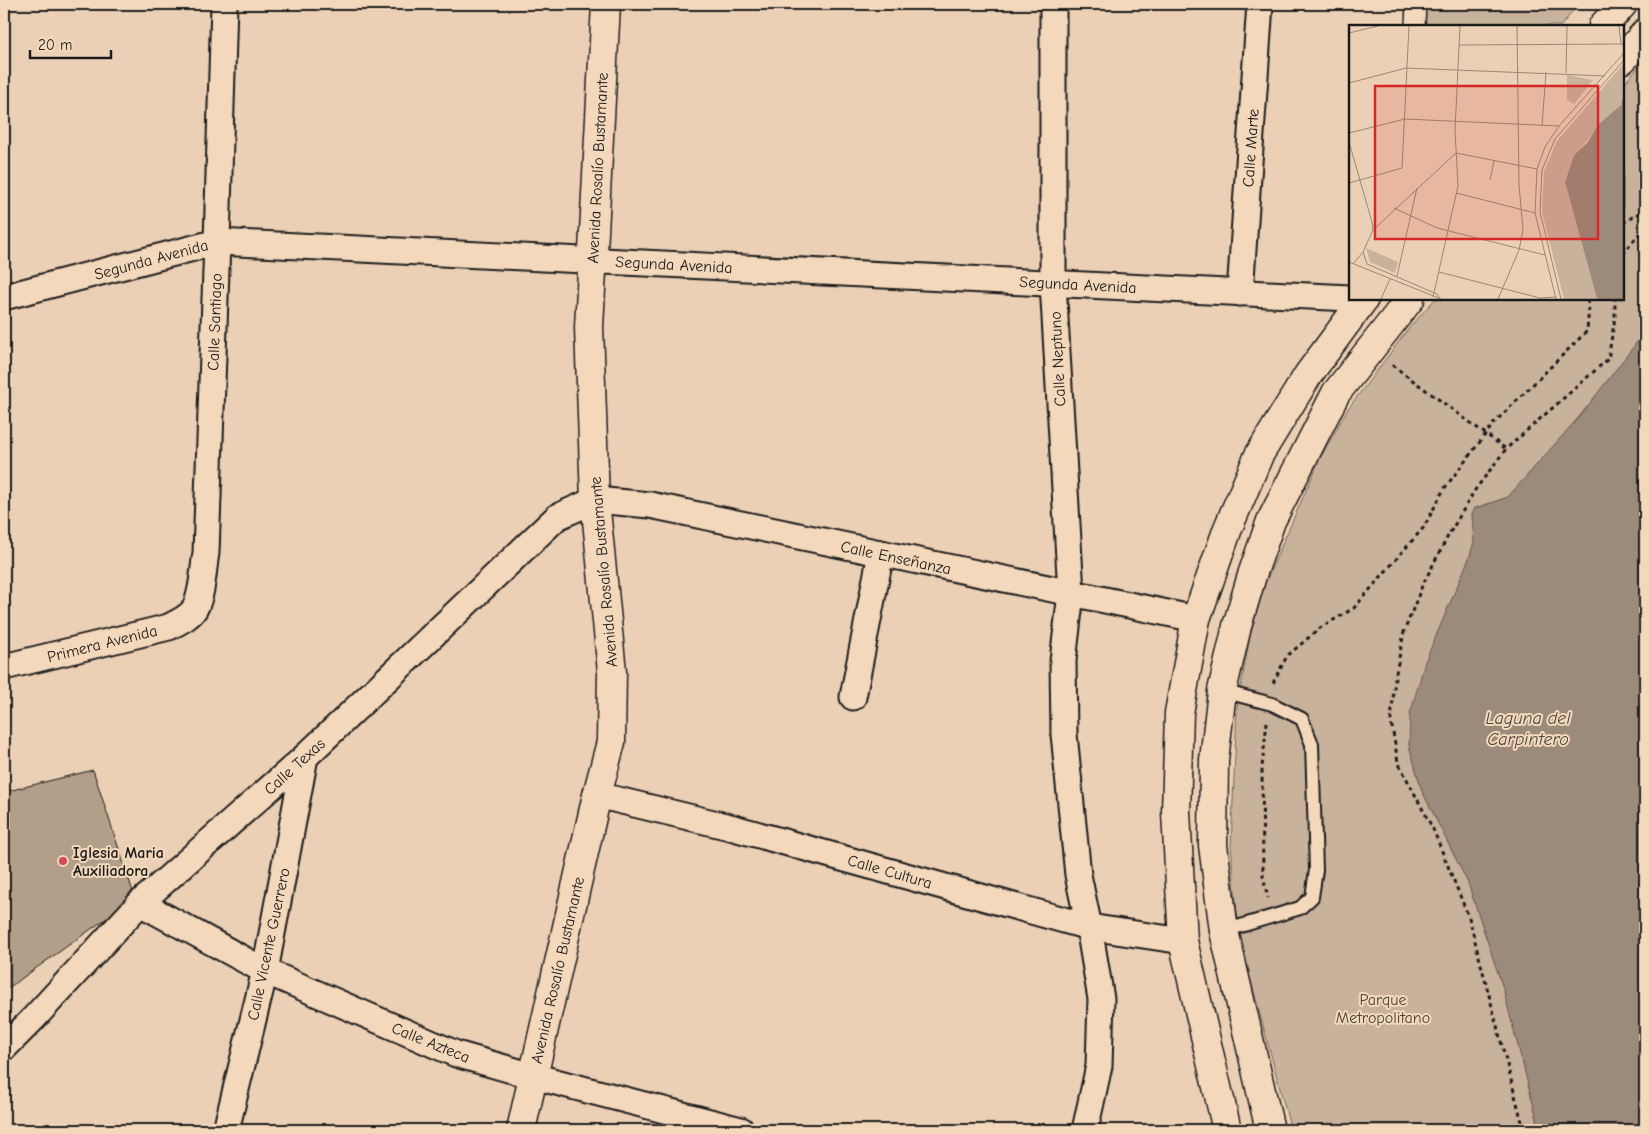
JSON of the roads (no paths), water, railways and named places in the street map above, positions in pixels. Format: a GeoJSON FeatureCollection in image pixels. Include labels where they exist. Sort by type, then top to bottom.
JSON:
{"type":"FeatureCollection","features":[{"type":"Feature","properties":{"kind":"main road","name":"Avenida Rosalío Bustamante"},"geometry":{"type":"LineString","coordinates":[[521,1130],[597,795],[611,742],[612,672],[595,500],[589,327],[606,4]]}},
{"type":"Feature","properties":{"kind":"main road"},"geometry":{"type":"LineString","coordinates":[[1604,25],[1623,4]]}},
{"type":"Feature","properties":{"kind":"main road"},"geometry":{"type":"LineString","coordinates":[[1624,58],[1645,34]]}},
{"type":"Feature","properties":{"kind":"main road"},"geometry":{"type":"LineString","coordinates":[[1227,1130],[1183,941],[1176,812],[1179,722],[1196,619],[1228,528],[1259,455],[1308,375],[1363,300]]}},
{"type":"Feature","properties":{"kind":"main road"},"geometry":{"type":"LineString","coordinates":[[1270,1130],[1224,931],[1213,845],[1214,760],[1222,691],[1237,626],[1271,521],[1336,393],[1409,300]]}},
{"type":"Feature","properties":{"kind":"street","name":"Calle Santiago"},"geometry":{"type":"LineString","coordinates":[[194,609],[201,588],[206,553],[224,4]]}},
{"type":"Feature","properties":{"kind":"street","name":"Calle Neptuno"},"geometry":{"type":"LineString","coordinates":[[1053,4],[1053,283],[1071,593],[1063,661],[1064,734],[1078,875],[1101,999],[1099,1066],[1085,1130]]}},
{"type":"Feature","properties":{"kind":"street","name":"Calle Marte"},"geometry":{"type":"LineString","coordinates":[[1240,293],[1260,4]]}},
{"type":"Feature","properties":{"kind":"street"},"geometry":{"type":"LineString","coordinates":[[1415,25],[1416,4]]}},
{"type":"Feature","properties":{"kind":"street","name":"Segunda Avenida"},"geometry":{"type":"LineString","coordinates":[[4,297],[217,242],[1349,298]]}},
{"type":"Feature","properties":{"kind":"street","name":"Calle Enseñanza"},"geometry":{"type":"LineString","coordinates":[[595,500],[650,505],[1196,619]]}},
{"type":"Feature","properties":{"kind":"street","name":"Calle Texas"},"geometry":{"type":"LineString","coordinates":[[4,1048],[40,1012],[140,903],[305,757],[557,517],[595,500]]}},
{"type":"Feature","properties":{"kind":"street"},"geometry":{"type":"LineString","coordinates":[[853,697],[881,553]]}},
{"type":"Feature","properties":{"kind":"street","name":"Primera Avenida"},"geometry":{"type":"LineString","coordinates":[[4,667],[169,627],[194,609]]}},
{"type":"Feature","properties":{"kind":"street","name":"Calle Vicente Guerrero"},"geometry":{"type":"LineString","coordinates":[[226,1130],[265,971],[305,757]]}},
{"type":"Feature","properties":{"kind":"street","name":"Calle Cultura"},"geometry":{"type":"LineString","coordinates":[[597,795],[734,828],[1089,927],[1183,941]]}},
{"type":"Feature","properties":{"kind":"street","name":"Calle Azteca"},"geometry":{"type":"LineString","coordinates":[[140,903],[265,971],[456,1054],[741,1130]]}},
{"type":"Feature","properties":{"kind":"lane"},"geometry":{"type":"LineString","coordinates":[[1222,691],[1272,704],[1302,719],[1312,744],[1316,870],[1312,897],[1300,908],[1224,931]]}},
{"type":"Feature","properties":{"kind":"water","name":"Laguna del Carpintero"},"geometry":{"type":"Polygon","coordinates":[[[1645,332],[1645,1130],[1540,1130],[1503,988],[1468,883],[1422,791],[1409,745],[1410,714],[1425,662],[1470,556],[1474,542],[1472,514],[1475,508],[1508,497],[1580,416],[1645,332]]]}},
{"type":"Feature","properties":{"kind":"place","name":"Iglesia Maria Auxiliadora"},"geometry":{"type":"Point","coordinates":[63,861]}},
{"type":"Feature","properties":{"kind":"park label","name":"Parque Metropolitano"},"geometry":{"type":"Point","coordinates":[1383,1008]}}]}
